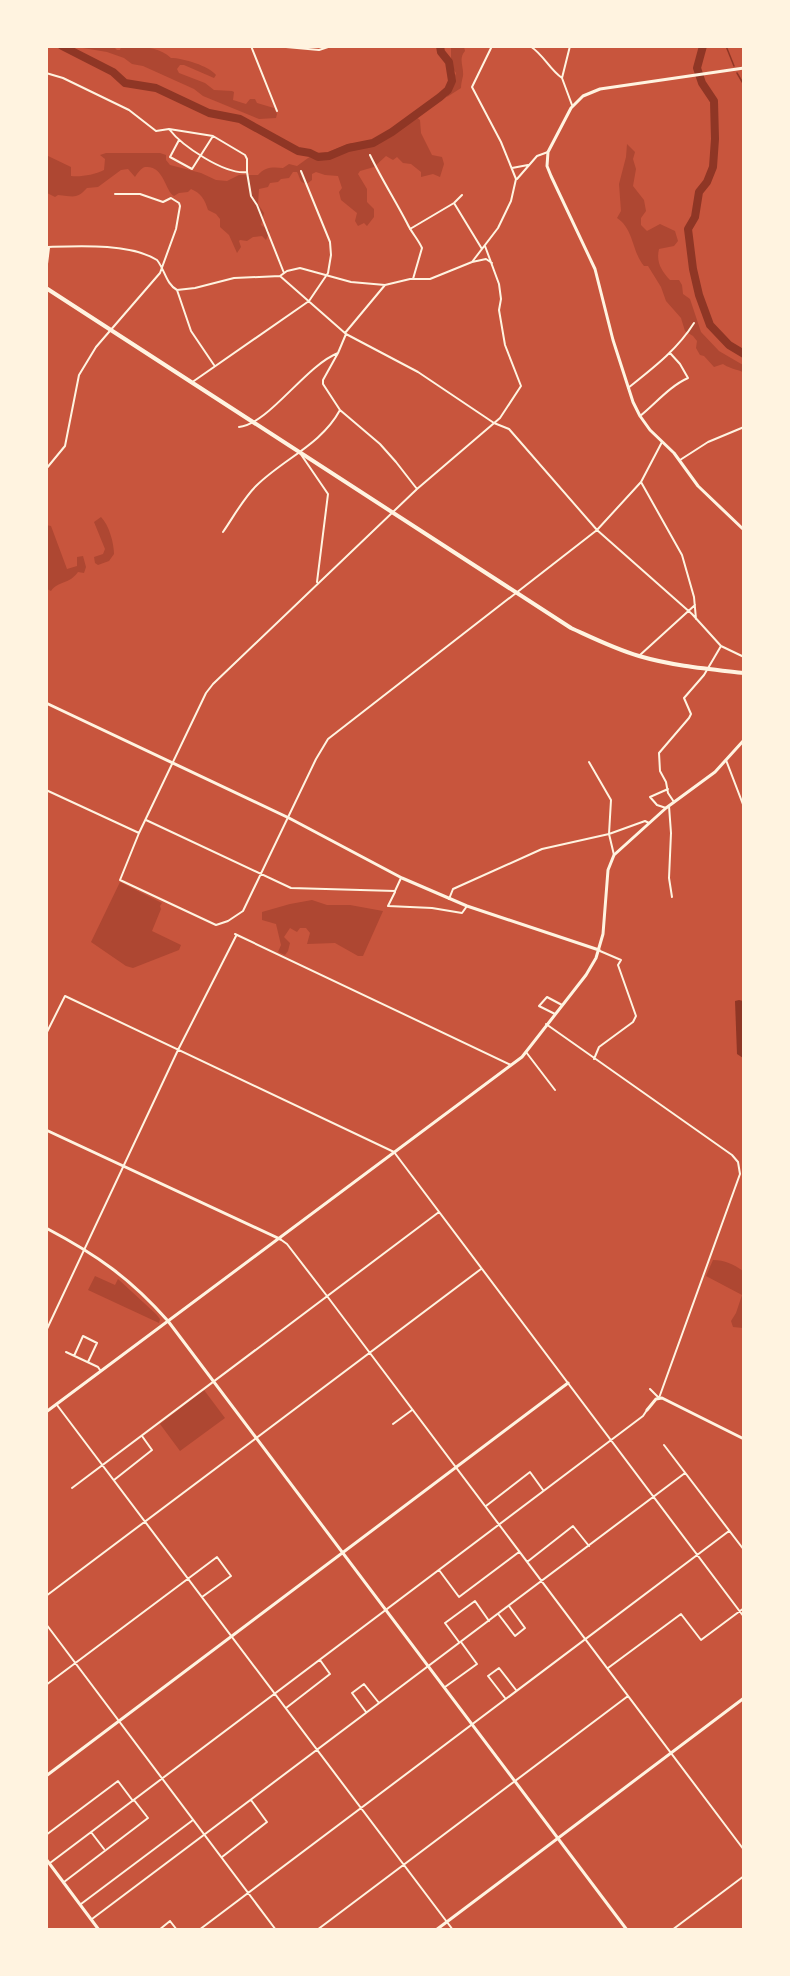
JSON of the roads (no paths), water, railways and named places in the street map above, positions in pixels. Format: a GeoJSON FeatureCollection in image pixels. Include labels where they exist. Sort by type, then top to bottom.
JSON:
{"type":"FeatureCollection","features":[{"type":"Feature","properties":{"kind":"main road"},"geometry":{"type":"LineString","coordinates":[[46,288],[571,628],[639,656],[674,664],[744,674]]}},
{"type":"Feature","properties":{"kind":"street"},"geometry":{"type":"LineString","coordinates":[[251,46],[277,111]]}},
{"type":"Feature","properties":{"kind":"street"},"geometry":{"type":"LineString","coordinates":[[275,46],[319,50],[331,46]]}},
{"type":"Feature","properties":{"kind":"street"},"geometry":{"type":"LineString","coordinates":[[492,46],[472,87],[495,130],[516,179]]}},
{"type":"Feature","properties":{"kind":"street"},"geometry":{"type":"LineString","coordinates":[[530,46],[562,78],[572,105]]}},
{"type":"Feature","properties":{"kind":"street"},"geometry":{"type":"LineString","coordinates":[[562,78],[570,46]]}},
{"type":"Feature","properties":{"kind":"street"},"geometry":{"type":"LineString","coordinates":[[744,69],[593,91],[572,105],[548,152],[547,166],[595,269],[613,340],[628,388],[640,416],[680,460],[698,486],[744,530]]}},
{"type":"Feature","properties":{"kind":"street"},"geometry":{"type":"LineString","coordinates":[[46,73],[63,78],[129,110],[156,131],[169,129],[213,136],[245,155],[251,196],[257,205],[284,273]]}},
{"type":"Feature","properties":{"kind":"street"},"geometry":{"type":"LineString","coordinates":[[169,129],[179,140],[201,155],[234,171],[247,172]]}},
{"type":"Feature","properties":{"kind":"street"},"geometry":{"type":"LineString","coordinates":[[179,140],[170,157],[192,170],[213,136]]}},
{"type":"Feature","properties":{"kind":"street"},"geometry":{"type":"LineString","coordinates":[[472,262],[498,228],[510,201],[516,179],[537,156],[548,152]]}},
{"type":"Feature","properties":{"kind":"street"},"geometry":{"type":"LineString","coordinates":[[370,154],[422,248],[413,279]]}},
{"type":"Feature","properties":{"kind":"street"},"geometry":{"type":"LineString","coordinates":[[512,168],[528,165]]}},
{"type":"Feature","properties":{"kind":"street"},"geometry":{"type":"LineString","coordinates":[[191,382],[309,300],[327,276],[331,255],[330,243],[301,171]]}},
{"type":"Feature","properties":{"kind":"street"},"geometry":{"type":"LineString","coordinates":[[46,469],[65,446],[79,375],[96,347],[163,269],[176,229],[180,206],[171,198],[163,202],[140,194],[115,194]]}},
{"type":"Feature","properties":{"kind":"street"},"geometry":{"type":"LineString","coordinates":[[410,229],[454,203],[462,195]]}},
{"type":"Feature","properties":{"kind":"street"},"geometry":{"type":"LineString","coordinates":[[454,203],[482,249]]}},
{"type":"Feature","properties":{"kind":"street"},"geometry":{"type":"LineString","coordinates":[[46,272],[48,247],[100,246],[152,257],[157,260],[173,288],[177,290],[191,331],[214,366]]}},
{"type":"Feature","properties":{"kind":"street"},"geometry":{"type":"LineString","coordinates":[[486,246],[500,292],[499,310],[505,345],[521,386],[507,410],[494,423],[417,489],[213,684],[206,693],[139,833],[120,880],[211,924],[216,925],[228,921],[246,907],[316,759],[328,739],[597,530],[641,482],[662,442]]}},
{"type":"Feature","properties":{"kind":"street"},"geometry":{"type":"LineString","coordinates":[[177,290],[234,278],[280,276],[298,268],[351,282],[386,285],[437,277],[472,262],[486,260],[493,263]]}},
{"type":"Feature","properties":{"kind":"street"},"geometry":{"type":"LineString","coordinates":[[280,276],[346,334],[418,372],[494,423],[509,429],[597,530],[696,619],[721,646],[744,657]]}},
{"type":"Feature","properties":{"kind":"street"},"geometry":{"type":"LineString","coordinates":[[386,285],[346,334],[339,353],[322,380],[340,410],[380,444],[417,489]]}},
{"type":"Feature","properties":{"kind":"street"},"geometry":{"type":"LineString","coordinates":[[628,388],[670,353],[684,339],[694,323]]}},
{"type":"Feature","properties":{"kind":"street"},"geometry":{"type":"LineString","coordinates":[[239,427],[253,422],[284,397],[311,370],[339,353]]}},
{"type":"Feature","properties":{"kind":"street"},"geometry":{"type":"LineString","coordinates":[[640,416],[674,385],[688,378],[670,353]]}},
{"type":"Feature","properties":{"kind":"street"},"geometry":{"type":"LineString","coordinates":[[223,532],[257,485],[300,453],[332,423],[340,410]]}},
{"type":"Feature","properties":{"kind":"street"},"geometry":{"type":"LineString","coordinates":[[680,460],[708,442],[744,427]]}},
{"type":"Feature","properties":{"kind":"street"},"geometry":{"type":"LineString","coordinates":[[300,453],[328,494],[316,584]]}},
{"type":"Feature","properties":{"kind":"street"},"geometry":{"type":"LineString","coordinates":[[641,482],[681,555],[695,605],[696,619]]}},
{"type":"Feature","properties":{"kind":"street"},"geometry":{"type":"LineString","coordinates":[[639,656],[695,605]]}},
{"type":"Feature","properties":{"kind":"street"},"geometry":{"type":"LineString","coordinates":[[674,802],[660,771],[659,753],[689,718],[691,714],[683,700],[708,669],[721,646]]}},
{"type":"Feature","properties":{"kind":"street"},"geometry":{"type":"LineString","coordinates":[[46,703],[289,818],[402,878],[467,906],[599,950],[621,960],[618,965],[636,1016],[633,1022],[599,1047],[594,1059]]}},
{"type":"Feature","properties":{"kind":"street"},"geometry":{"type":"LineString","coordinates":[[46,1412],[280,1239],[526,1052],[590,968],[599,950],[603,934],[608,870],[614,855],[667,807],[704,782],[744,740]]}},
{"type":"Feature","properties":{"kind":"street"},"geometry":{"type":"LineString","coordinates":[[726,760],[744,807]]}},
{"type":"Feature","properties":{"kind":"street"},"geometry":{"type":"LineString","coordinates":[[589,762],[611,800],[609,834],[614,855]]}},
{"type":"Feature","properties":{"kind":"street"},"geometry":{"type":"LineString","coordinates":[[667,807],[657,805],[650,797],[668,789]]}},
{"type":"Feature","properties":{"kind":"street"},"geometry":{"type":"LineString","coordinates":[[46,790],[139,833]]}},
{"type":"Feature","properties":{"kind":"street"},"geometry":{"type":"LineString","coordinates":[[667,807],[671,833],[669,878],[672,897]]}},
{"type":"Feature","properties":{"kind":"street"},"geometry":{"type":"LineString","coordinates":[[146,820],[291,888],[395,891]]}},
{"type":"Feature","properties":{"kind":"street"},"geometry":{"type":"LineString","coordinates":[[449,898],[453,890],[542,849],[609,834],[645,821],[649,823]]}},
{"type":"Feature","properties":{"kind":"street"},"geometry":{"type":"LineString","coordinates":[[402,878],[388,906],[432,908],[462,913],[467,906]]}},
{"type":"Feature","properties":{"kind":"street"},"geometry":{"type":"LineString","coordinates":[[228,921],[230,925]]}},
{"type":"Feature","properties":{"kind":"street"},"geometry":{"type":"LineString","coordinates":[[46,1330],[178,1050],[236,935],[511,1065]]}},
{"type":"Feature","properties":{"kind":"street"},"geometry":{"type":"LineString","coordinates":[[46,1034],[65,996],[394,1152],[744,1617]]}},
{"type":"Feature","properties":{"kind":"street"},"geometry":{"type":"LineString","coordinates":[[555,1014],[539,1006],[547,997],[562,1005]]}},
{"type":"Feature","properties":{"kind":"street"},"geometry":{"type":"LineString","coordinates":[[50,1863],[643,1416],[659,1398],[740,1174],[740,1166],[732,1155],[546,1024]]}},
{"type":"Feature","properties":{"kind":"street"},"geometry":{"type":"LineString","coordinates":[[526,1052],[555,1090]]}},
{"type":"Feature","properties":{"kind":"street"},"geometry":{"type":"LineString","coordinates":[[46,1130],[287,1244],[744,1850]]}},
{"type":"Feature","properties":{"kind":"street"},"geometry":{"type":"LineString","coordinates":[[72,1488],[439,1212]]}},
{"type":"Feature","properties":{"kind":"street"},"geometry":{"type":"LineString","coordinates":[[46,1228],[86,1249],[130,1282],[168,1321],[627,1929]]}},
{"type":"Feature","properties":{"kind":"street"},"geometry":{"type":"LineString","coordinates":[[46,1596],[482,1269]]}},
{"type":"Feature","properties":{"kind":"street"},"geometry":{"type":"LineString","coordinates":[[74,1356],[84,1336],[97,1343],[88,1362]]}},
{"type":"Feature","properties":{"kind":"street"},"geometry":{"type":"LineString","coordinates":[[66,1352],[98,1367],[101,1372]]}},
{"type":"Feature","properties":{"kind":"street"},"geometry":{"type":"LineString","coordinates":[[46,1776],[568,1383]]}},
{"type":"Feature","properties":{"kind":"street"},"geometry":{"type":"LineString","coordinates":[[650,1389],[659,1398],[744,1439]]}},
{"type":"Feature","properties":{"kind":"street"},"geometry":{"type":"LineString","coordinates":[[57,1405],[453,1929]]}},
{"type":"Feature","properties":{"kind":"street"},"geometry":{"type":"LineString","coordinates":[[393,1424],[412,1410]]}},
{"type":"Feature","properties":{"kind":"street"},"geometry":{"type":"LineString","coordinates":[[114,1480],[152,1450],[142,1436]]}},
{"type":"Feature","properties":{"kind":"street"},"geometry":{"type":"LineString","coordinates":[[664,1445],[744,1550]]}},
{"type":"Feature","properties":{"kind":"street"},"geometry":{"type":"LineString","coordinates":[[485,1506],[530,1472],[543,1490]]}},
{"type":"Feature","properties":{"kind":"street"},"geometry":{"type":"LineString","coordinates":[[92,1919],[684,1473]]}},
{"type":"Feature","properties":{"kind":"street"},"geometry":{"type":"LineString","coordinates":[[526,1562],[573,1526],[588,1546]]}},
{"type":"Feature","properties":{"kind":"street"},"geometry":{"type":"LineString","coordinates":[[199,1929],[729,1531]]}},
{"type":"Feature","properties":{"kind":"street"},"geometry":{"type":"LineString","coordinates":[[439,1570],[459,1597],[519,1552]]}},
{"type":"Feature","properties":{"kind":"street"},"geometry":{"type":"LineString","coordinates":[[46,1685],[217,1557],[231,1576],[202,1597]]}},
{"type":"Feature","properties":{"kind":"street"},"geometry":{"type":"LineString","coordinates":[[445,1687],[477,1664],[446,1623],[475,1601],[489,1621]]}},
{"type":"Feature","properties":{"kind":"street"},"geometry":{"type":"LineString","coordinates":[[499,1614],[515,1636],[525,1628],[509,1606]]}},
{"type":"Feature","properties":{"kind":"street"},"geometry":{"type":"LineString","coordinates":[[608,1668],[681,1614],[701,1640],[744,1608]]}},
{"type":"Feature","properties":{"kind":"street"},"geometry":{"type":"LineString","coordinates":[[46,1624],[276,1929]]}},
{"type":"Feature","properties":{"kind":"street"},"geometry":{"type":"LineString","coordinates":[[286,1708],[330,1674],[320,1660]]}},
{"type":"Feature","properties":{"kind":"street"},"geometry":{"type":"LineString","coordinates":[[505,1698],[489,1676],[499,1668],[516,1690]]}},
{"type":"Feature","properties":{"kind":"street"},"geometry":{"type":"LineString","coordinates":[[366,1712],[352,1693],[364,1684],[379,1704]]}},
{"type":"Feature","properties":{"kind":"street"},"geometry":{"type":"LineString","coordinates":[[317,1929],[628,1696]]}},
{"type":"Feature","properties":{"kind":"street"},"geometry":{"type":"LineString","coordinates":[[436,1929],[744,1698]]}},
{"type":"Feature","properties":{"kind":"street"},"geometry":{"type":"LineString","coordinates":[[46,1835],[118,1781],[148,1818],[64,1882]]}},
{"type":"Feature","properties":{"kind":"street"},"geometry":{"type":"LineString","coordinates":[[221,1857],[267,1822],[251,1800]]}},
{"type":"Feature","properties":{"kind":"street"},"geometry":{"type":"LineString","coordinates":[[81,1904],[193,1820]]}},
{"type":"Feature","properties":{"kind":"street"},"geometry":{"type":"LineString","coordinates":[[91,1832],[105,1850]]}},
{"type":"Feature","properties":{"kind":"street"},"geometry":{"type":"LineString","coordinates":[[46,1859],[99,1929]]}},
{"type":"Feature","properties":{"kind":"street"},"geometry":{"type":"LineString","coordinates":[[672,1929],[744,1876]]}},
{"type":"Feature","properties":{"kind":"street"},"geometry":{"type":"LineString","coordinates":[[159,1929],[170,1921],[177,1929]]}},
{"type":"Feature","properties":{"kind":"waterway"},"geometry":{"type":"LineString","coordinates":[[62,46],[113,72],[125,83],[156,88],[209,113],[240,119],[298,151],[318,157],[373,143],[392,132],[448,90],[452,81],[449,62],[441,52],[440,46]]}},
{"type":"Feature","properties":{"kind":"waterway"},"geometry":{"type":"LineString","coordinates":[[703,46],[697,68],[702,83],[714,101],[715,139],[713,167],[707,182],[699,192],[695,217],[688,229],[693,269],[699,295],[710,325],[729,345],[744,354]]}},
{"type":"Feature","properties":{"kind":"waterway"},"geometry":{"type":"LineString","coordinates":[[726,46],[734,66]]}},
{"type":"Feature","properties":{"kind":"waterway"},"geometry":{"type":"LineString","coordinates":[[737,73],[744,85]]}}]}
